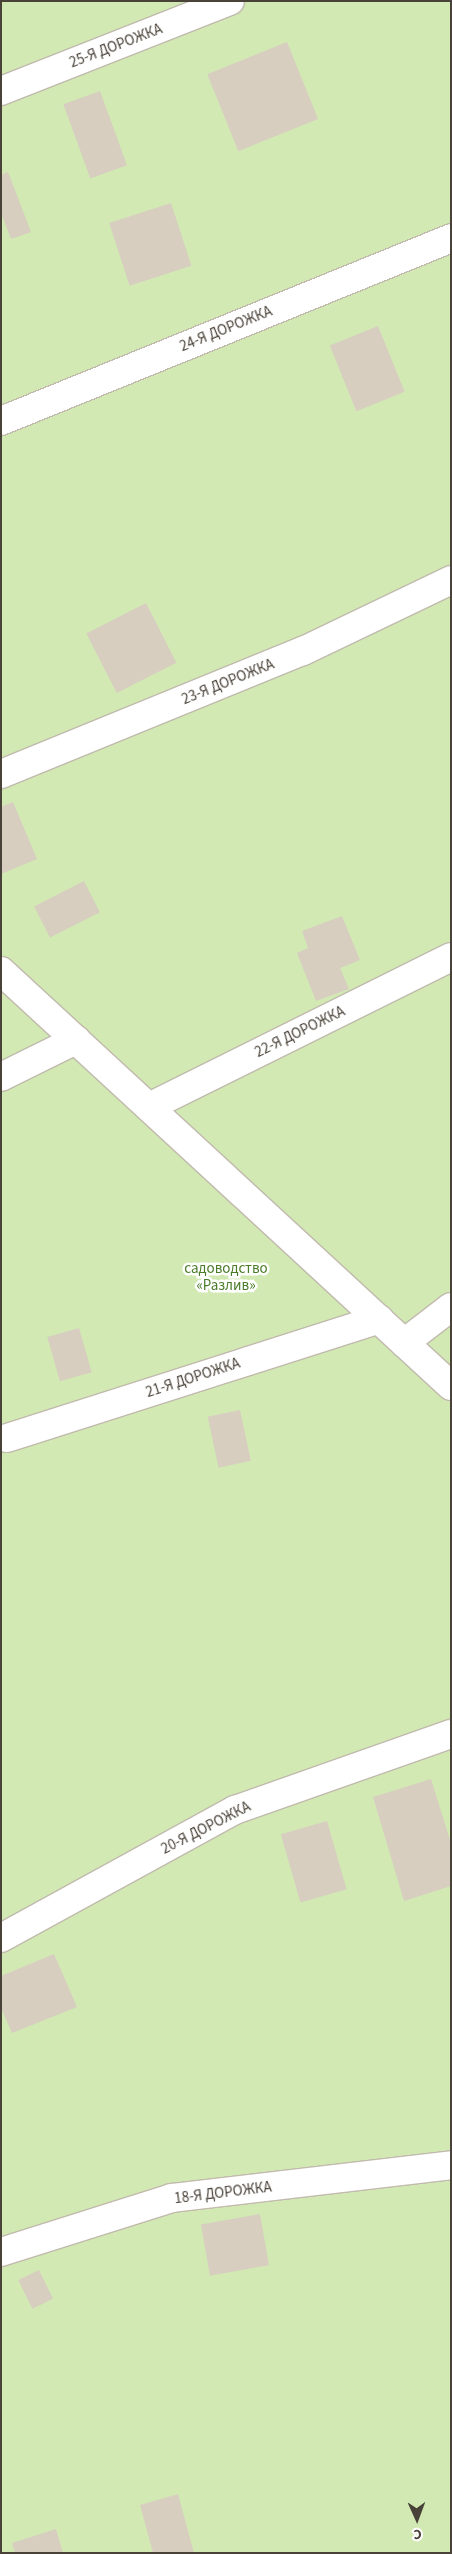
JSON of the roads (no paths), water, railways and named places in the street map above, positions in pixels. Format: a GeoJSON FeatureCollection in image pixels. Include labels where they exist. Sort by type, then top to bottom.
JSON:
{"type":"FeatureCollection","features":[{"type":"Feature","properties":{"kind":"street","name":"25-Я ДОРОЖКА"},"geometry":{"type":"LineString","coordinates":[[1,91],[230,1]]}},
{"type":"Feature","properties":{"kind":"street","name":"24-Я ДОРОЖКА"},"geometry":{"type":"LineString","coordinates":[[1,420],[451,238]]}},
{"type":"Feature","properties":{"kind":"street","name":"23-Я ДОРОЖКА"},"geometry":{"type":"LineString","coordinates":[[1,774],[303,651],[451,580]]}},
{"type":"Feature","properties":{"kind":"street","name":"22-Я ДОРОЖКА"},"geometry":{"type":"LineString","coordinates":[[149,1107],[451,957]]}},
{"type":"Feature","properties":{"kind":"street"},"geometry":{"type":"LineString","coordinates":[[1,971],[451,1386]]}},
{"type":"Feature","properties":{"kind":"street"},"geometry":{"type":"LineString","coordinates":[[1,1077],[76,1040]]}},
{"type":"Feature","properties":{"kind":"street"},"geometry":{"type":"LineString","coordinates":[[404,1343],[451,1307]]}},
{"type":"Feature","properties":{"kind":"street","name":"21-Я ДОРОЖКА"},"geometry":{"type":"LineString","coordinates":[[7,1438],[379,1319]]}},
{"type":"Feature","properties":{"kind":"street","name":"20-Я ДОРОЖКА"},"geometry":{"type":"LineString","coordinates":[[1,1938],[235,1810],[451,1734]]}},
{"type":"Feature","properties":{"kind":"street","name":"18-Я ДОРОЖКА"},"geometry":{"type":"LineString","coordinates":[[1,2252],[172,2198],[451,2165]]}},
{"type":"Feature","properties":{"kind":"park label","name":"садоводство «Разлив»"},"geometry":{"type":"Point","coordinates":[226,1276]}}]}
